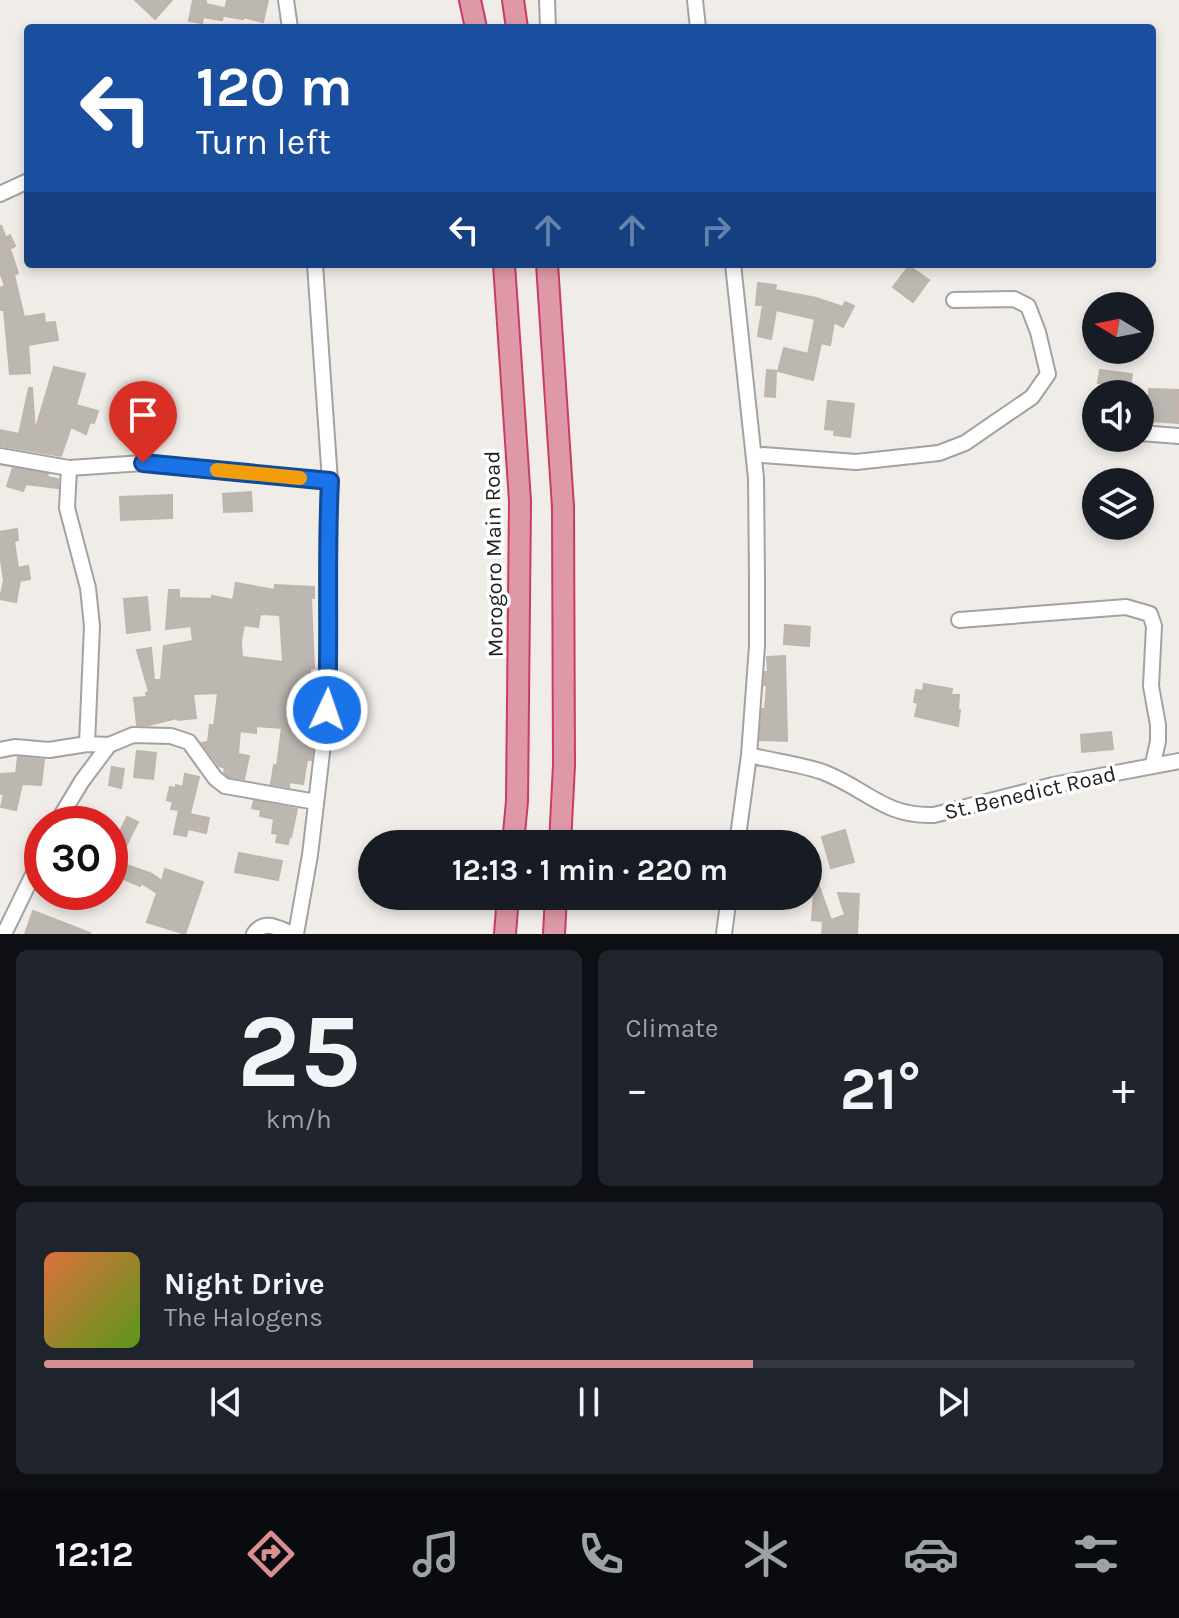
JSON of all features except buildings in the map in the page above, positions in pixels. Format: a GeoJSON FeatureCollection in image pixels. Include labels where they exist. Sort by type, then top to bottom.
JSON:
{"type":"FeatureCollection","features":[{"type":"Feature","properties":{"kind":"highway"},"geometry":{"type":"LineString","coordinates":[[470,0],[475,24]]}},
{"type":"Feature","properties":{"kind":"highway"},"geometry":{"type":"LineString","coordinates":[[513,0],[516,24]]}},
{"type":"Feature","properties":{"kind":"highway","name":"Morogoro Main Road"},"geometry":{"type":"LineString","coordinates":[[504,268],[520,501],[514,830]]}},
{"type":"Feature","properties":{"kind":"highway"},"geometry":{"type":"LineString","coordinates":[[547,268],[563,507],[564,765],[561,830]]}},
{"type":"Feature","properties":{"kind":"highway"},"geometry":{"type":"LineString","coordinates":[[505,934],[507,910]]}},
{"type":"Feature","properties":{"kind":"highway"},"geometry":{"type":"LineString","coordinates":[[554,934],[555,910]]}},
{"type":"Feature","properties":{"kind":"street"},"geometry":{"type":"LineString","coordinates":[[286,0],[289,24]]}},
{"type":"Feature","properties":{"kind":"street"},"geometry":{"type":"LineString","coordinates":[[547,0],[548,24]]}},
{"type":"Feature","properties":{"kind":"street"},"geometry":{"type":"LineString","coordinates":[[695,0],[698,24]]}},
{"type":"Feature","properties":{"kind":"street"},"geometry":{"type":"LineString","coordinates":[[0,194],[24,183]]}},
{"type":"Feature","properties":{"kind":"street"},"geometry":{"type":"LineString","coordinates":[[254,934],[264,925],[294,934],[310,855],[327,710],[330,481],[315,268]]}},
{"type":"Feature","properties":{"kind":"street"},"geometry":{"type":"LineString","coordinates":[[733,268],[756,478],[757,646],[749,755],[739,830]]}},
{"type":"Feature","properties":{"kind":"street"},"geometry":{"type":"LineString","coordinates":[[763,455],[856,462],[939,453],[965,443],[1032,397],[1048,374],[1028,306],[1014,299],[954,300]]}},
{"type":"Feature","properties":{"kind":"street"},"geometry":{"type":"LineString","coordinates":[[1154,434],[1179,436]]}},
{"type":"Feature","properties":{"kind":"street"},"geometry":{"type":"LineString","coordinates":[[0,456],[69,468],[143,463],[330,481]]}},
{"type":"Feature","properties":{"kind":"street"},"geometry":{"type":"LineString","coordinates":[[69,468],[67,508],[88,588],[92,626],[87,744]]}},
{"type":"Feature","properties":{"kind":"street"},"geometry":{"type":"LineString","coordinates":[[959,620],[1126,607],[1150,614],[1154,626],[1151,686],[1158,725],[1153,764]]}},
{"type":"Feature","properties":{"kind":"street"},"geometry":{"type":"LineString","coordinates":[[0,750],[109,745],[133,735],[171,736],[189,742],[218,782],[225,786],[316,802]]}},
{"type":"Feature","properties":{"kind":"street"},"geometry":{"type":"LineString","coordinates":[[67,806],[109,745]]}},
{"type":"Feature","properties":{"kind":"street","name":"St. Benedict Road"},"geometry":{"type":"LineString","coordinates":[[749,755],[819,771],[840,779],[887,808],[916,815],[934,815],[1053,785],[1179,761]]}},
{"type":"Feature","properties":{"kind":"street"},"geometry":{"type":"LineString","coordinates":[[4,934],[24,893]]}},
{"type":"Feature","properties":{"kind":"street"},"geometry":{"type":"LineString","coordinates":[[724,934],[727,910]]}},
{"type":"Feature","properties":{"kind":"slow traffic"},"geometry":{"type":"LineString","coordinates":[[217,470],[300,478]]}},
{"type":"Feature","properties":{"kind":"route"},"geometry":{"type":"LineString","coordinates":[[143,463],[330,481],[327,710]]}}]}
